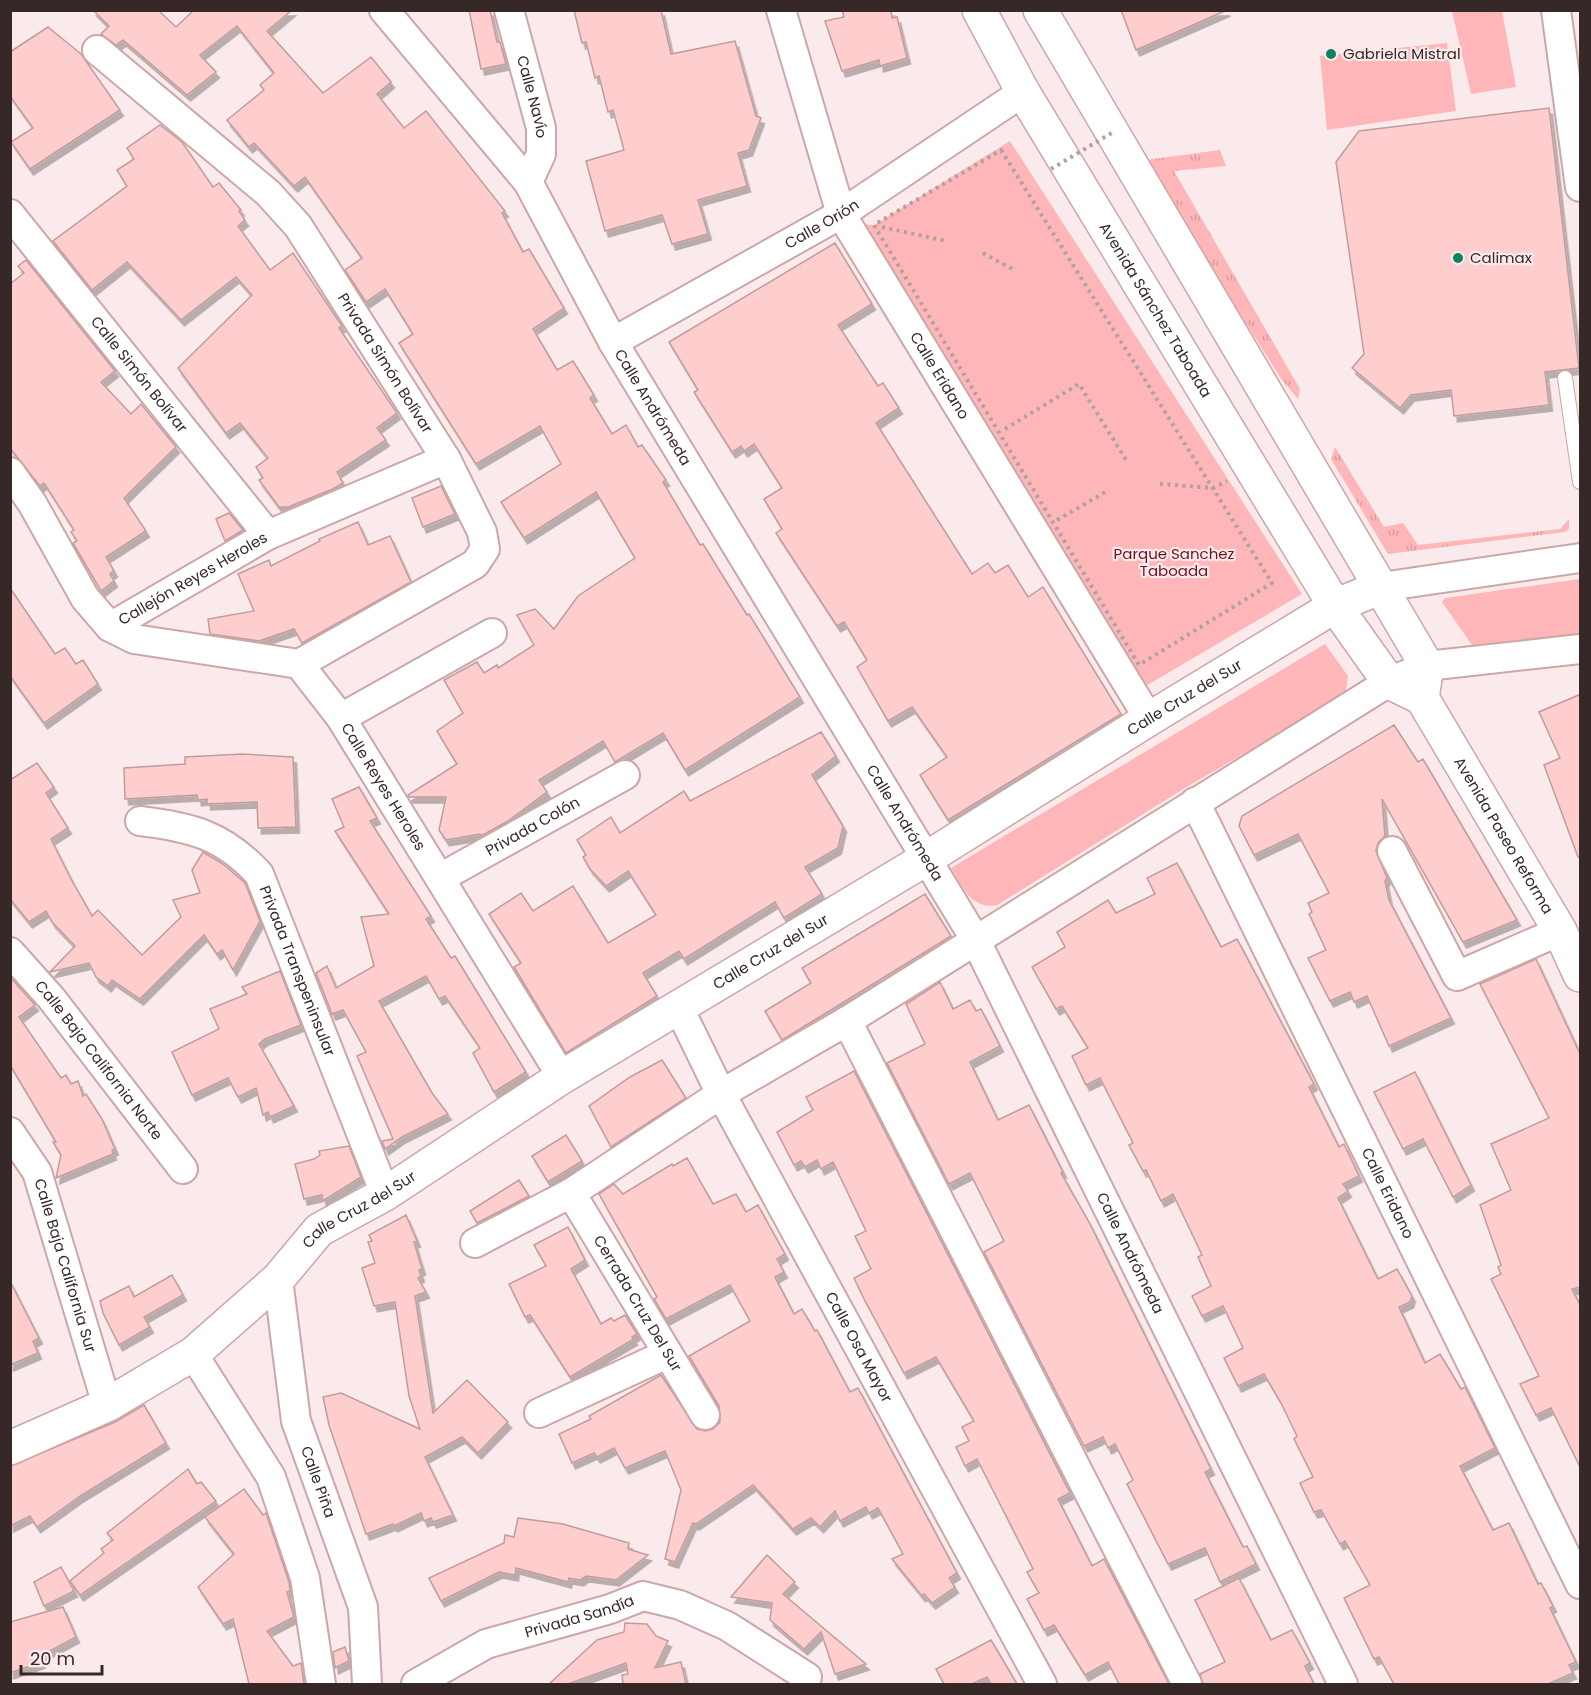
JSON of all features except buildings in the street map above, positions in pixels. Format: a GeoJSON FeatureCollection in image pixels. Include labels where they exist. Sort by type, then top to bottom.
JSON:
{"type":"FeatureCollection","features":[{"type":"Feature","properties":{"kind":"main road","name":"Avenida Sánchez Taboada"},"geometry":{"type":"LineString","coordinates":[[979,10],[1023,92],[1335,606]]}},
{"type":"Feature","properties":{"kind":"main road"},"geometry":{"type":"LineString","coordinates":[[1040,10],[1381,588]]}},
{"type":"Feature","properties":{"kind":"main road","name":"Calle Cruz del Sur"},"geometry":{"type":"LineString","coordinates":[[10,1448],[107,1405],[193,1354],[278,1279],[319,1230],[385,1194],[562,1077],[924,860],[1149,718],[1335,606],[1381,588]]}},
{"type":"Feature","properties":{"kind":"main road","name":"Avenida Paseo Reforma"},"geometry":{"type":"LineString","coordinates":[[1381,588],[1424,682],[1581,975]]}},
{"type":"Feature","properties":{"kind":"main road"},"geometry":{"type":"LineString","coordinates":[[1335,606],[1389,682],[1424,682]]}},
{"type":"Feature","properties":{"kind":"street","name":"Calle Andrómeda"},"geometry":{"type":"LineString","coordinates":[[384,10],[528,182],[613,342],[924,860],[975,939],[1343,1684]]}},
{"type":"Feature","properties":{"kind":"street","name":"Calle Navío"},"geometry":{"type":"LineString","coordinates":[[509,10],[541,128],[541,154],[528,182]]}},
{"type":"Feature","properties":{"kind":"street","name":"Calle Eridano"},"geometry":{"type":"LineString","coordinates":[[781,10],[841,214],[1149,718]]}},
{"type":"Feature","properties":{"kind":"street"},"geometry":{"type":"LineString","coordinates":[[1565,23],[1581,187]]}},
{"type":"Feature","properties":{"kind":"street","name":"Privada Simón Bolívar"},"geometry":{"type":"LineString","coordinates":[[97,50],[268,193],[298,225],[446,459],[482,532],[484,549],[475,564],[299,664]]}},
{"type":"Feature","properties":{"kind":"street","name":"Calle Orión"},"geometry":{"type":"LineString","coordinates":[[613,342],[841,214],[1023,92]]}},
{"type":"Feature","properties":{"kind":"street","name":"Calle Simón Bolívar"},"geometry":{"type":"LineString","coordinates":[[10,214],[268,535]]}},
{"type":"Feature","properties":{"kind":"street","name":"Callejón Reyes Heroles"},"geometry":{"type":"LineString","coordinates":[[10,472],[32,503],[85,598],[110,627],[268,535],[446,459]]}},
{"type":"Feature","properties":{"kind":"street","name":"Calle Cruz del Sur"},"geometry":{"type":"LineString","coordinates":[[1381,588],[1581,558]]}},
{"type":"Feature","properties":{"kind":"street"},"geometry":{"type":"LineString","coordinates":[[110,627],[134,639],[299,664]]}},
{"type":"Feature","properties":{"kind":"street"},"geometry":{"type":"LineString","coordinates":[[341,718],[492,633]]}},
{"type":"Feature","properties":{"kind":"street"},"geometry":{"type":"LineString","coordinates":[[1424,682],[1581,649]]}},
{"type":"Feature","properties":{"kind":"street","name":"Calle Reyes Heroles"},"geometry":{"type":"LineString","coordinates":[[299,664],[341,718],[562,1077]]}},
{"type":"Feature","properties":{"kind":"street"},"geometry":{"type":"LineString","coordinates":[[476,1243],[571,1193],[721,1094],[846,1021],[1389,682]]}},
{"type":"Feature","properties":{"kind":"street","name":"Privada Colón"},"geometry":{"type":"LineString","coordinates":[[440,878],[625,775]]}},
{"type":"Feature","properties":{"kind":"street","name":"Calle Eridano"},"geometry":{"type":"LineString","coordinates":[[1195,802],[1581,1584]]}},
{"type":"Feature","properties":{"kind":"street","name":"Privada Transpeninsular"},"geometry":{"type":"LineString","coordinates":[[140,821],[184,826],[216,839],[241,854],[259,874],[272,900],[385,1194]]}},
{"type":"Feature","properties":{"kind":"street"},"geometry":{"type":"LineString","coordinates":[[1392,851],[1457,976],[1560,932]]}},
{"type":"Feature","properties":{"kind":"street","name":"Calle Baja California Norte"},"geometry":{"type":"LineString","coordinates":[[10,952],[52,999],[183,1169]]}},
{"type":"Feature","properties":{"kind":"street","name":"Calle Osa Mayor"},"geometry":{"type":"LineString","coordinates":[[679,1008],[721,1094],[1042,1684]]}},
{"type":"Feature","properties":{"kind":"street"},"geometry":{"type":"LineString","coordinates":[[846,1021],[1187,1684]]}},
{"type":"Feature","properties":{"kind":"street","name":"Calle Baja California Sur"},"geometry":{"type":"LineString","coordinates":[[10,1132],[37,1172],[107,1405]]}},
{"type":"Feature","properties":{"kind":"street","name":"Cerrada Cruz Del Sur"},"geometry":{"type":"LineString","coordinates":[[571,1193],[705,1415]]}},
{"type":"Feature","properties":{"kind":"street","name":"Calle Piña"},"geometry":{"type":"LineString","coordinates":[[278,1279],[296,1421],[363,1607],[367,1684]]}},
{"type":"Feature","properties":{"kind":"street"},"geometry":{"type":"LineString","coordinates":[[193,1354],[271,1477],[305,1578],[321,1684]]}},
{"type":"Feature","properties":{"kind":"street"},"geometry":{"type":"LineString","coordinates":[[538,1413],[668,1354]]}},
{"type":"Feature","properties":{"kind":"street"},"geometry":{"type":"LineString","coordinates":[[305,1578],[346,1561]]}},
{"type":"Feature","properties":{"kind":"street","name":"Privada Sandía"},"geometry":{"type":"LineString","coordinates":[[416,1684],[486,1644],[610,1609],[643,1596],[680,1605],[727,1626],[807,1677]]}},
{"type":"Feature","properties":{"kind":"lane"},"geometry":{"type":"LineString","coordinates":[[1565,378],[1581,482]]}},
{"type":"Feature","properties":{"kind":"path"},"geometry":{"type":"LineString","coordinates":[[1052,169],[1115,131]]}},
{"type":"Feature","properties":{"kind":"path"},"geometry":{"type":"LineString","coordinates":[[1000,150],[1272,583],[1139,665],[873,225],[1000,150]]}},
{"type":"Feature","properties":{"kind":"path"},"geometry":{"type":"LineString","coordinates":[[873,225],[946,241]]}},
{"type":"Feature","properties":{"kind":"path"},"geometry":{"type":"LineString","coordinates":[[983,253],[1014,270]]}},
{"type":"Feature","properties":{"kind":"path"},"geometry":{"type":"LineString","coordinates":[[999,432],[1079,384],[1126,460]]}},
{"type":"Feature","properties":{"kind":"path"},"geometry":{"type":"LineString","coordinates":[[1160,484],[1213,488],[1252,469]]}},
{"type":"Feature","properties":{"kind":"path"},"geometry":{"type":"LineString","coordinates":[[1054,522],[1109,490]]}},
{"type":"Feature","properties":{"kind":"green space"},"geometry":{"type":"Polygon","coordinates":[[[1452,11],[1502,11],[1516,87],[1471,94],[1452,11]]]}},
{"type":"Feature","properties":{"kind":"green space"},"geometry":{"type":"Polygon","coordinates":[[[1447,43],[1456,111],[1327,130],[1320,56],[1447,43]]]}},
{"type":"Feature","properties":{"kind":"green space","name":"Parque Sanchez Taboada"},"geometry":{"type":"Polygon","coordinates":[[[1010,141],[1302,594],[1144,687],[860,224],[874,225],[1010,141]]]}},
{"type":"Feature","properties":{"kind":"green space"},"geometry":{"type":"Polygon","coordinates":[[[1220,150],[1226,166],[1174,171],[1300,389],[1298,399],[1282,380],[1194,242],[1146,160],[1220,150]]]}},
{"type":"Feature","properties":{"kind":"green space"},"geometry":{"type":"Polygon","coordinates":[[[1335,447],[1384,527],[1403,523],[1418,545],[1560,529],[1569,519],[1569,529],[1565,532],[1388,554],[1331,459],[1335,447]]]}},
{"type":"Feature","properties":{"kind":"green space"},"geometry":{"type":"Polygon","coordinates":[[[1580,579],[1580,636],[1478,647],[1472,645],[1442,602],[1445,598],[1580,579]]]}},
{"type":"Feature","properties":{"kind":"green space"},"geometry":{"type":"Polygon","coordinates":[[[1325,644],[1348,676],[1346,691],[1341,697],[1185,788],[997,905],[980,904],[968,895],[951,868],[1325,644]]]}},
{"type":"Feature","properties":{"kind":"place","name":"Gabriela Mistral"},"geometry":{"type":"Point","coordinates":[1331,54]}},
{"type":"Feature","properties":{"kind":"place","name":"Calimax"},"geometry":{"type":"Point","coordinates":[1458,258]}}]}
